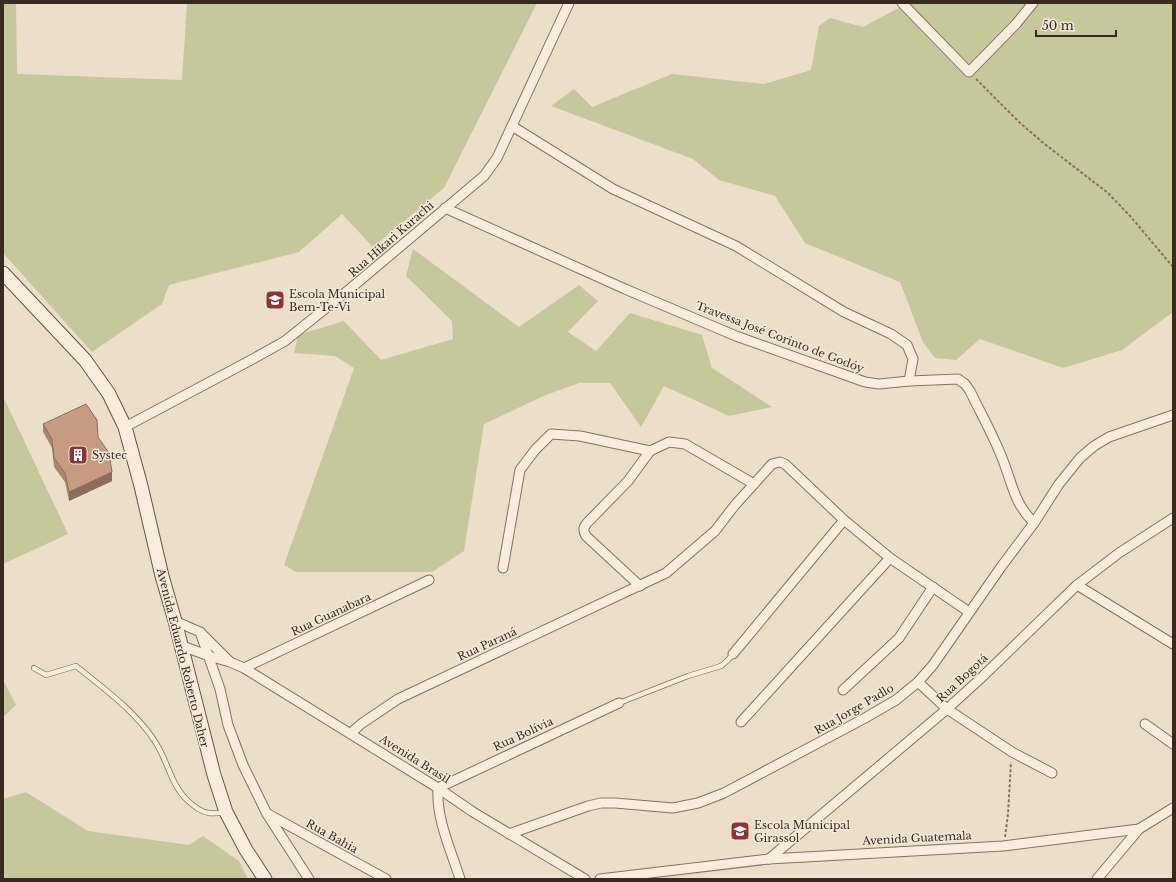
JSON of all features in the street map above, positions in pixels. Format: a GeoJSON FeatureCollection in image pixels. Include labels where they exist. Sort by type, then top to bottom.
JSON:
{"type":"FeatureCollection","features":[{"type":"Feature","properties":{"kind":"main road","name":"Avenida Eduardo Roberto Daher"},"geometry":{"type":"LineString","coordinates":[[3,273],[85,360],[109,394],[126,427],[162,576],[175,621],[214,775],[226,812],[246,850],[265,879]]}},
{"type":"Feature","properties":{"kind":"street","name":"Rua Hikari Kurachi"},"geometry":{"type":"LineString","coordinates":[[126,427],[285,341],[352,288],[484,176],[497,158],[569,3]]}},
{"type":"Feature","properties":{"kind":"street"},"geometry":{"type":"LineString","coordinates":[[902,3],[969,72],[1016,24],[1032,3]]}},
{"type":"Feature","properties":{"kind":"street"},"geometry":{"type":"LineString","coordinates":[[512,126],[613,189],[736,246],[844,312],[891,334],[907,346],[913,359],[909,381]]}},
{"type":"Feature","properties":{"kind":"street","name":"Travessa José Corinto de Godóy"},"geometry":{"type":"LineString","coordinates":[[445,208],[625,289],[736,336],[864,382],[879,384],[909,381],[958,380],[965,384],[970,391],[1004,462],[1014,495],[1025,515],[1034,523]]}},
{"type":"Feature","properties":{"kind":"street","name":"Rua Jorge Padlo"},"geometry":{"type":"LineString","coordinates":[[509,834],[588,806],[601,803],[674,808],[698,803],[724,793],[896,700],[918,682],[933,665],[969,612],[1034,523],[1059,484],[1080,458],[1094,446],[1110,437],[1173,415]]}},
{"type":"Feature","properties":{"kind":"street"},"geometry":{"type":"LineString","coordinates":[[503,568],[520,470],[535,450],[551,434],[580,436],[650,451]]}},
{"type":"Feature","properties":{"kind":"street"},"geometry":{"type":"LineString","coordinates":[[640,586],[586,536],[583,531],[587,523],[628,481],[650,451],[669,442],[685,444],[754,484]]}},
{"type":"Feature","properties":{"kind":"street","name":"Rua Paraná"},"geometry":{"type":"LineString","coordinates":[[351,733],[361,724],[398,699],[666,573],[715,532],[735,505],[772,464],[780,462],[785,464],[844,520]]}},
{"type":"Feature","properties":{"kind":"street","name":"Rua Bogotá"},"geometry":{"type":"LineString","coordinates":[[769,859],[947,709],[1077,585],[1118,553],[1173,518]]}},
{"type":"Feature","properties":{"kind":"street"},"geometry":{"type":"LineString","coordinates":[[733,654],[844,520],[890,558],[969,612]]}},
{"type":"Feature","properties":{"kind":"street"},"geometry":{"type":"LineString","coordinates":[[741,722],[890,558]]}},
{"type":"Feature","properties":{"kind":"street","name":"Rua Guanabara"},"geometry":{"type":"LineString","coordinates":[[244,668],[429,580]]}},
{"type":"Feature","properties":{"kind":"street"},"geometry":{"type":"LineString","coordinates":[[1077,585],[1173,644]]}},
{"type":"Feature","properties":{"kind":"street"},"geometry":{"type":"LineString","coordinates":[[843,690],[899,638],[933,587]]}},
{"type":"Feature","properties":{"kind":"street","name":"Avenida Brasil"},"geometry":{"type":"LineString","coordinates":[[175,621],[200,632],[230,662]]}},
{"type":"Feature","properties":{"kind":"street"},"geometry":{"type":"LineString","coordinates":[[200,632],[220,689],[228,725],[243,765],[267,814],[308,879]]}},
{"type":"Feature","properties":{"kind":"street","name":"Avenida Brasil"},"geometry":{"type":"LineString","coordinates":[[180,645],[244,668],[351,733],[473,812],[584,879]]}},
{"type":"Feature","properties":{"kind":"street"},"geometry":{"type":"LineString","coordinates":[[918,682],[947,709],[1012,752],[1052,773]]}},
{"type":"Feature","properties":{"kind":"street","name":"Rua Bolívia"},"geometry":{"type":"LineString","coordinates":[[438,788],[619,704]]}},
{"type":"Feature","properties":{"kind":"street"},"geometry":{"type":"LineString","coordinates":[[1145,724],[1173,744]]}},
{"type":"Feature","properties":{"kind":"street"},"geometry":{"type":"LineString","coordinates":[[438,788],[437,799],[439,813],[460,879]]}},
{"type":"Feature","properties":{"kind":"street"},"geometry":{"type":"LineString","coordinates":[[1097,879],[1139,829],[1173,808]]}},
{"type":"Feature","properties":{"kind":"street","name":"Rua Bahia"},"geometry":{"type":"LineString","coordinates":[[267,814],[386,879]]}},
{"type":"Feature","properties":{"kind":"street","name":"Avenida Guatemala"},"geometry":{"type":"LineString","coordinates":[[600,879],[769,859],[1003,846],[1139,829]]}},
{"type":"Feature","properties":{"kind":"lane"},"geometry":{"type":"LineString","coordinates":[[619,704],[688,676],[721,666],[733,654]]}},
{"type":"Feature","properties":{"kind":"lane"},"geometry":{"type":"LineString","coordinates":[[34,668],[46,675],[76,666],[116,699],[154,738],[163,753],[176,787],[186,799],[197,808],[209,813],[226,812]]}},
{"type":"Feature","properties":{"kind":"path"},"geometry":{"type":"LineString","coordinates":[[969,72],[1018,122],[1108,193],[1131,217],[1173,268]]}},
{"type":"Feature","properties":{"kind":"path"},"geometry":{"type":"LineString","coordinates":[[1003,846],[1008,814],[1012,752]]}},
{"type":"Feature","properties":{"kind":"green space"},"geometry":{"type":"Polygon","coordinates":[[[3,3],[16,3],[17,74],[182,80],[187,3],[537,3],[444,188],[373,247],[342,214],[299,252],[169,285],[162,304],[92,352],[3,253],[3,3]]]}},
{"type":"Feature","properties":{"kind":"green space"},"geometry":{"type":"Polygon","coordinates":[[[908,3],[1173,3],[1173,312],[1122,350],[1063,368],[980,339],[956,360],[935,358],[923,342],[900,282],[805,243],[775,196],[719,180],[693,159],[551,106],[574,89],[592,107],[672,74],[764,84],[811,70],[819,26],[830,18],[863,27],[908,3]]]}},
{"type":"Feature","properties":{"kind":"green space"},"geometry":{"type":"Polygon","coordinates":[[[413,249],[519,327],[579,285],[598,301],[568,332],[596,351],[630,313],[702,335],[712,368],[772,407],[729,416],[664,386],[641,427],[610,383],[579,383],[541,397],[484,424],[464,551],[432,572],[296,572],[284,565],[354,368],[335,356],[294,353],[298,335],[344,321],[381,360],[453,339],[452,321],[406,276],[413,249]]]}},
{"type":"Feature","properties":{"kind":"green space"},"geometry":{"type":"Polygon","coordinates":[[[3,396],[68,534],[3,564],[3,396]]]}},
{"type":"Feature","properties":{"kind":"green space"},"geometry":{"type":"Polygon","coordinates":[[[3,680],[16,705],[3,717],[3,680]]]}},
{"type":"Feature","properties":{"kind":"green space"},"geometry":{"type":"Polygon","coordinates":[[[26,792],[88,831],[189,845],[203,836],[239,861],[248,879],[3,879],[3,799],[26,792]]]}},
{"type":"Feature","properties":{"kind":"building","name":"Systec"},"geometry":{"type":"Polygon","coordinates":[[[86,404],[97,420],[98,437],[109,453],[112,472],[69,492],[65,473],[54,458],[52,439],[43,424],[86,404]]]}},
{"type":"Feature","properties":{"kind":"place","name":"Escola Municipal Bem-Te-Vi"},"geometry":{"type":"Point","coordinates":[275,300]}},
{"type":"Feature","properties":{"kind":"place","name":"Systec"},"geometry":{"type":"Point","coordinates":[78,455]}},
{"type":"Feature","properties":{"kind":"place","name":"Escola Municipal Girassol"},"geometry":{"type":"Point","coordinates":[740,831]}}]}
